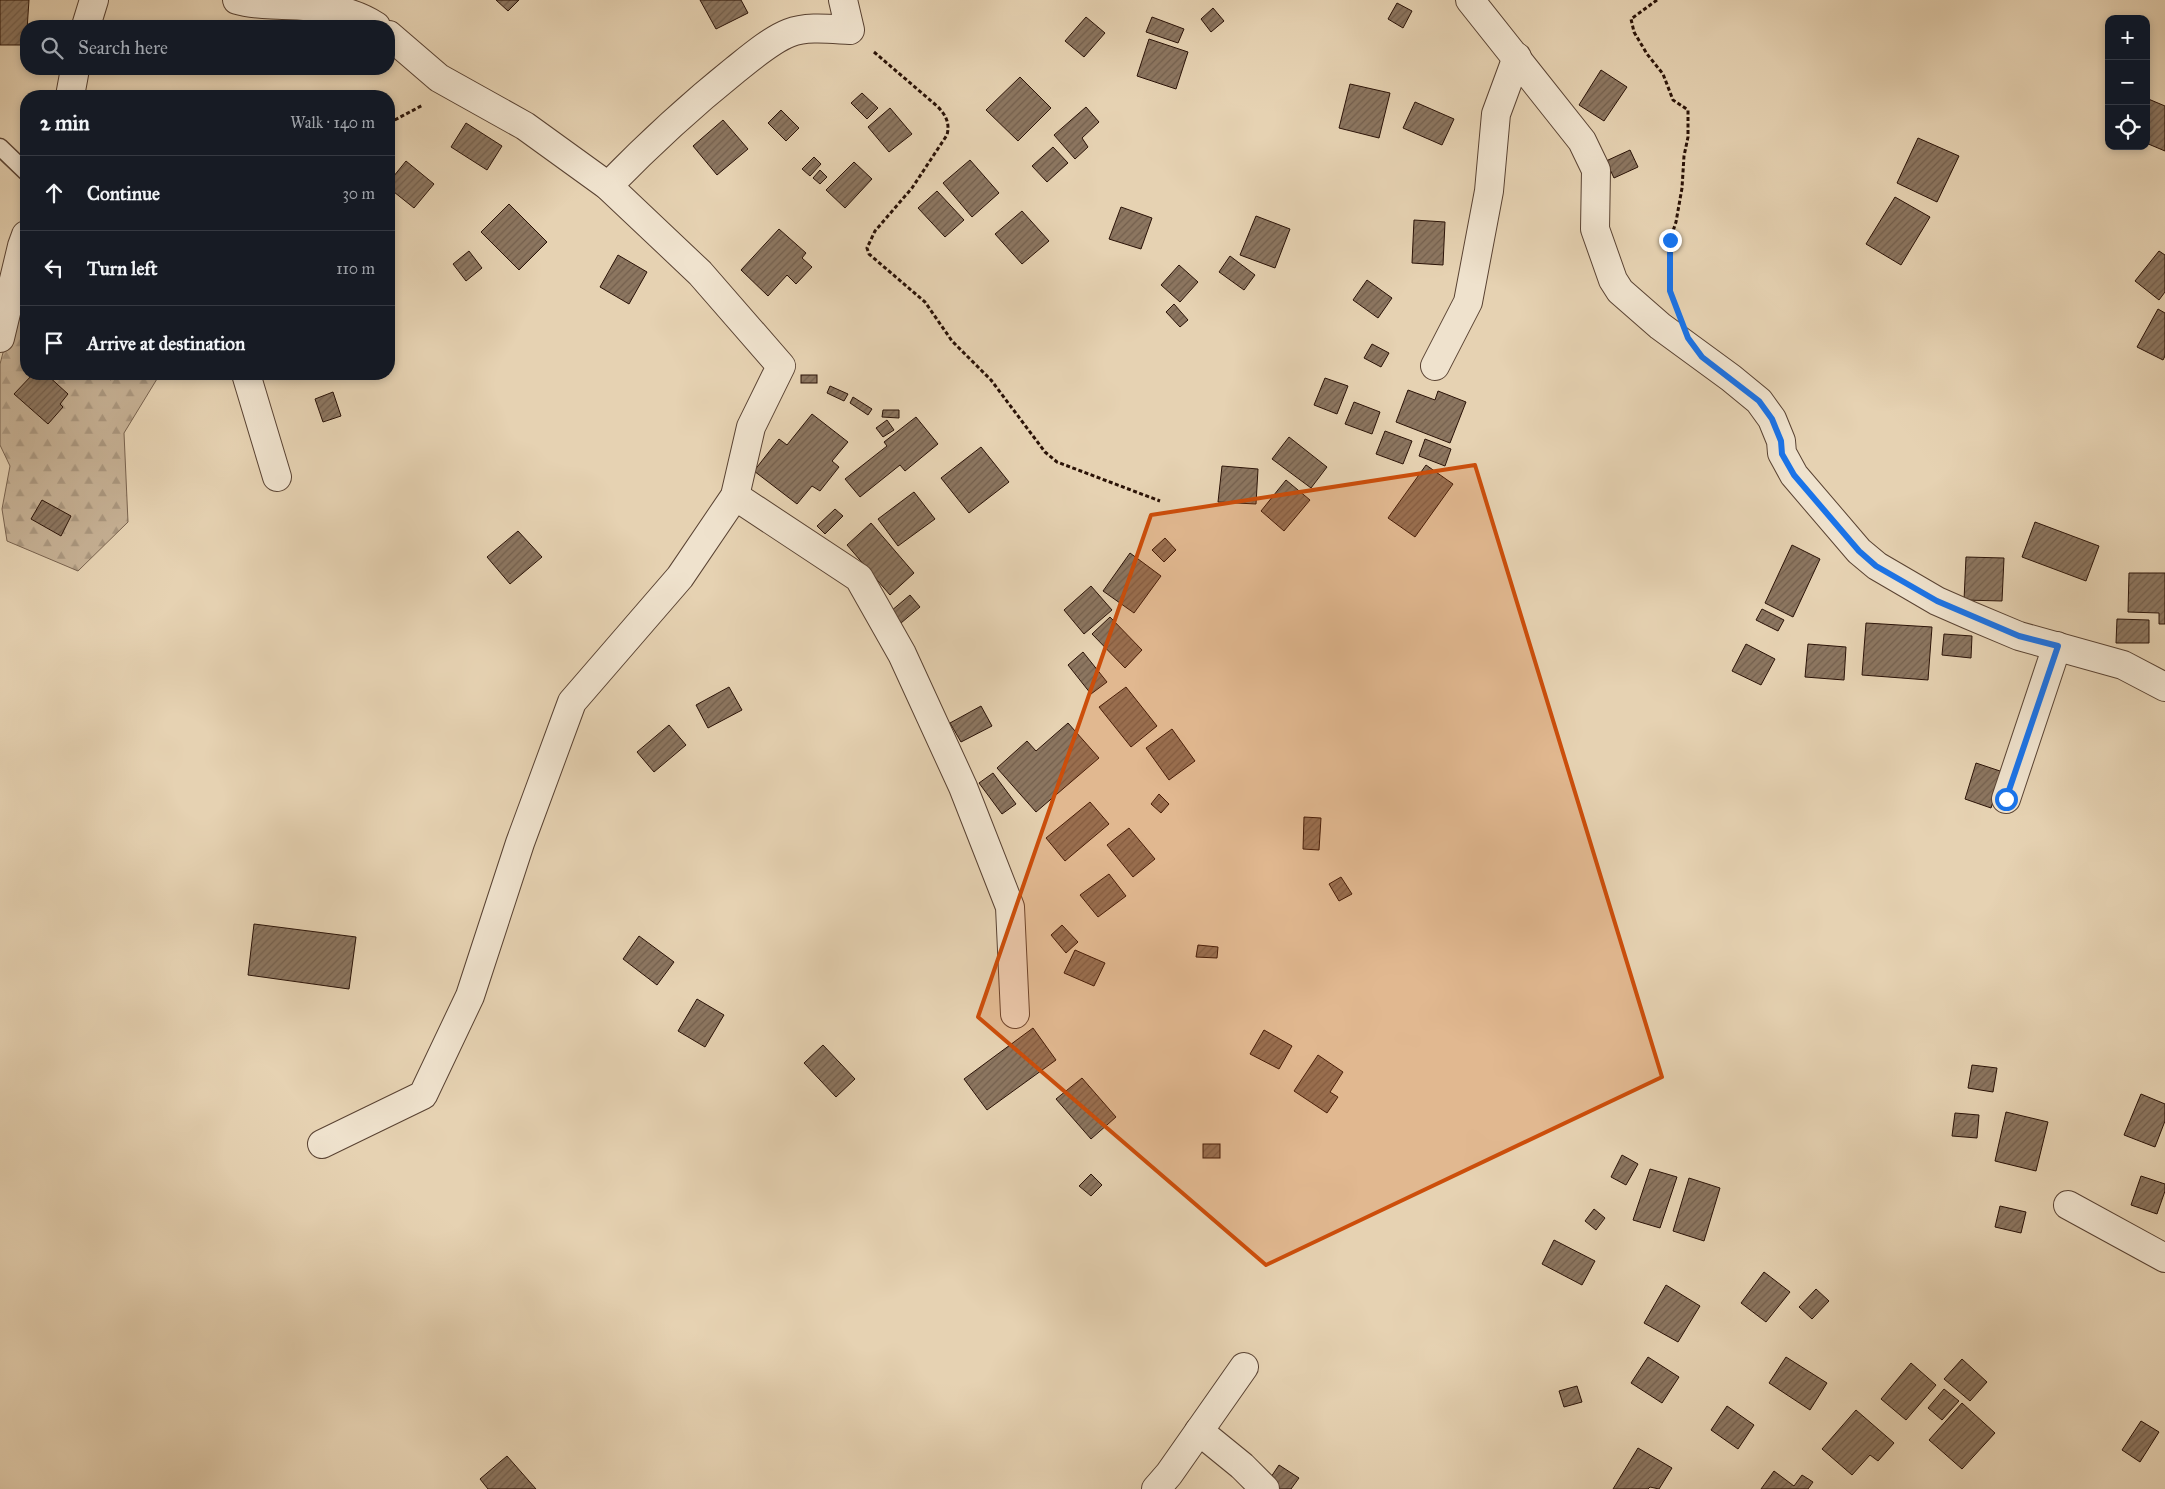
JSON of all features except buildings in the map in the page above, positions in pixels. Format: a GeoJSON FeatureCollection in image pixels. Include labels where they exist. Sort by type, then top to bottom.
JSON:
{"type":"FeatureCollection","features":[{"type":"Feature","properties":{"kind":"street"},"geometry":{"type":"LineString","coordinates":[[88,20],[94,0]]}},
{"type":"Feature","properties":{"kind":"street"},"geometry":{"type":"LineString","coordinates":[[238,0],[262,5],[303,6],[345,11],[366,20]]}},
{"type":"Feature","properties":{"kind":"street"},"geometry":{"type":"LineString","coordinates":[[608,186],[654,140],[708,91],[754,55],[789,33],[816,28],[850,30],[843,0]]}},
{"type":"Feature","properties":{"kind":"street"},"geometry":{"type":"LineString","coordinates":[[1470,0],[1582,141],[1594,163],[1597,179],[1595,229],[1620,291],[1660,326],[1759,401],[1772,419],[1781,441],[1782,454],[1794,475],[1854,545],[1876,566],[1937,601],[1969,616],[2019,636],[2123,665],[2165,687]]}},
{"type":"Feature","properties":{"kind":"street"},"geometry":{"type":"LineString","coordinates":[[322,1144],[423,1095],[470,996],[520,843],[572,702],[680,578],[735,496],[751,427],[781,366],[700,273],[608,186],[525,126],[439,78],[395,40]]}},
{"type":"Feature","properties":{"kind":"street"},"geometry":{"type":"LineString","coordinates":[[1435,366],[1468,302],[1489,191],[1496,114],[1517,57]]}},
{"type":"Feature","properties":{"kind":"street"},"geometry":{"type":"LineString","coordinates":[[71,90],[74,75]]}},
{"type":"Feature","properties":{"kind":"street"},"geometry":{"type":"LineString","coordinates":[[0,338],[20,254]]}},
{"type":"Feature","properties":{"kind":"street"},"geometry":{"type":"LineString","coordinates":[[248,380],[277,477]]}},
{"type":"Feature","properties":{"kind":"street"},"geometry":{"type":"LineString","coordinates":[[735,496],[859,578],[902,654],[963,787],[1010,907],[1015,1014]]}},
{"type":"Feature","properties":{"kind":"street"},"geometry":{"type":"LineString","coordinates":[[2006,799],[2058,646]]}},
{"type":"Feature","properties":{"kind":"street"},"geometry":{"type":"LineString","coordinates":[[2068,1205],[2165,1258]]}},
{"type":"Feature","properties":{"kind":"street"},"geometry":{"type":"LineString","coordinates":[[1156,1489],[1244,1367]]}},
{"type":"Feature","properties":{"kind":"street"},"geometry":{"type":"LineString","coordinates":[[1199,1431],[1242,1466],[1264,1489]]}},
{"type":"Feature","properties":{"kind":"lane"},"geometry":{"type":"LineString","coordinates":[[0,147],[20,166]]}},
{"type":"Feature","properties":{"kind":"path"},"geometry":{"type":"LineString","coordinates":[[1657,0],[1631,18],[1634,32],[1647,54],[1663,74],[1673,100],[1688,110],[1688,137],[1684,156],[1682,188],[1676,222],[1670,240],[1670,291],[1673,298]]}},
{"type":"Feature","properties":{"kind":"path"},"geometry":{"type":"LineString","coordinates":[[850,30],[937,106],[944,114],[948,130],[947,135],[912,188],[875,231],[867,248],[869,254],[925,302],[952,341],[991,380],[1045,452],[1057,462],[1160,501]]}},
{"type":"Feature","properties":{"kind":"highlighted area"},"geometry":{"type":"Polygon","coordinates":[[[1475,465],[1662,1077],[1266,1265],[978,1017],[1151,515],[1475,465]]]}},
{"type":"Feature","properties":{"kind":"green space"},"geometry":{"type":"Polygon","coordinates":[[[20,304],[20,380],[156,380],[124,433],[128,522],[78,571],[7,541],[2,509],[10,466],[0,445],[0,364],[10,326],[20,304]]]}},
{"type":"Feature","properties":{"kind":"route"},"geometry":{"type":"LineString","coordinates":[[1670,240],[1670,291],[1688,338],[1702,357],[1759,401],[1772,419],[1781,441],[1782,454],[1786,464],[1859,551],[1876,566],[1937,601],[2019,636],[2058,646],[2006,799]]}}]}
